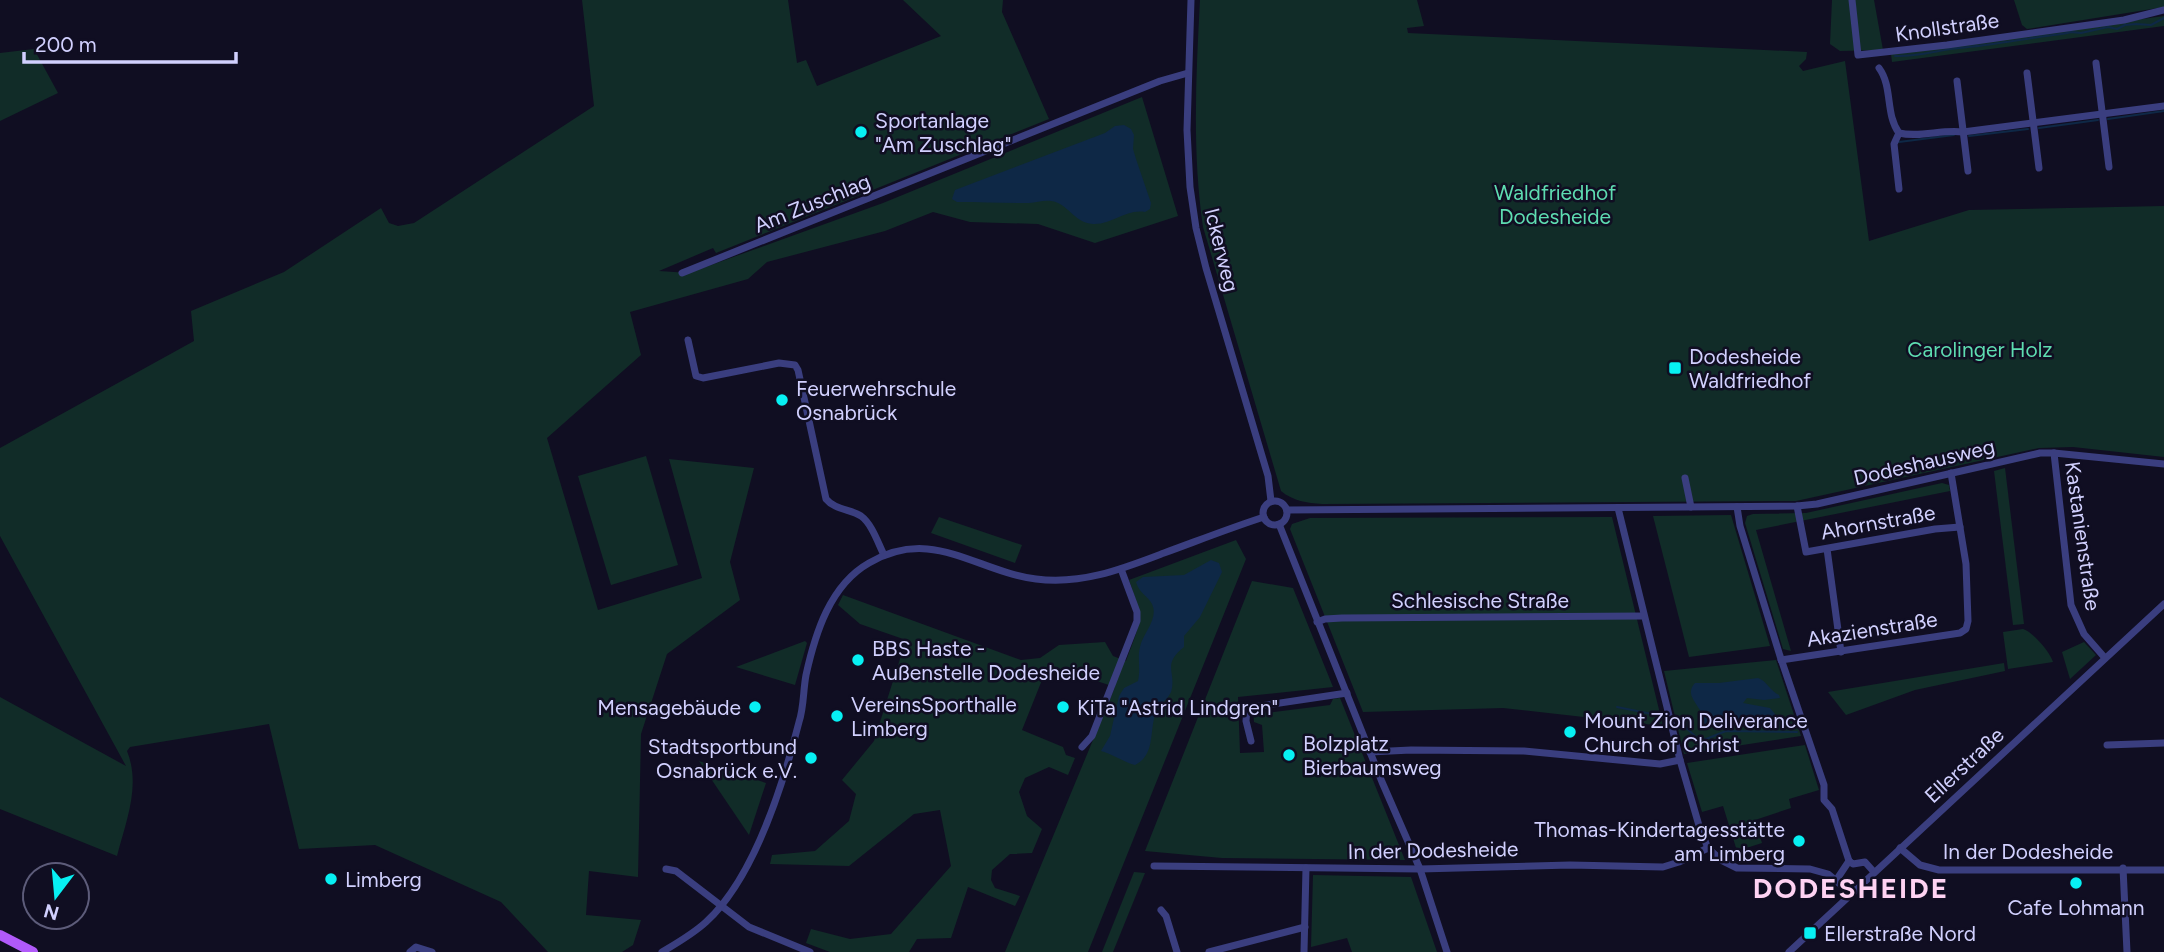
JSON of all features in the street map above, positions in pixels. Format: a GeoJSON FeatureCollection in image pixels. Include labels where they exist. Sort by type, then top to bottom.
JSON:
{"type":"FeatureCollection","features":[{"type":"Feature","properties":{"kind":"main road"},"geometry":{"type":"LineString","coordinates":[[0,935],[33,952]]}},
{"type":"Feature","properties":{"kind":"street","name":"Ickerweg"},"geometry":{"type":"LineString","coordinates":[[1191,0],[1188,153],[1196,228],[1268,476],[1271,501]]}},
{"type":"Feature","properties":{"kind":"street","name":"Knollstraße"},"geometry":{"type":"LineString","coordinates":[[1852,0],[1858,55],[2124,20],[2164,10]]}},
{"type":"Feature","properties":{"kind":"street"},"geometry":{"type":"LineString","coordinates":[[2096,63],[2109,167]]}},
{"type":"Feature","properties":{"kind":"street"},"geometry":{"type":"LineString","coordinates":[[1879,68],[1887,78],[1894,126],[1899,133],[1907,135],[1963,132],[2164,106]]}},
{"type":"Feature","properties":{"kind":"street","name":"Am Zuschlag"},"geometry":{"type":"LineString","coordinates":[[682,273],[1188,72]]}},
{"type":"Feature","properties":{"kind":"street"},"geometry":{"type":"LineString","coordinates":[[2026,73],[2039,169]]}},
{"type":"Feature","properties":{"kind":"street"},"geometry":{"type":"LineString","coordinates":[[1957,81],[1968,171]]}},
{"type":"Feature","properties":{"kind":"street"},"geometry":{"type":"LineString","coordinates":[[1899,133],[1894,144],[1899,189]]}},
{"type":"Feature","properties":{"kind":"street"},"geometry":{"type":"LineString","coordinates":[[688,340],[696,376],[703,378],[710,379],[779,363],[795,365],[826,499],[866,521],[884,555]]}},
{"type":"Feature","properties":{"kind":"street","name":"Dodeshausweg"},"geometry":{"type":"LineString","coordinates":[[1287,510],[1797,506],[1817,504],[2040,453],[2164,464]]}},
{"type":"Feature","properties":{"kind":"street","name":"Kastanienstraße"},"geometry":{"type":"LineString","coordinates":[[2054,453],[2071,605],[2084,635],[2105,658]]}},
{"type":"Feature","properties":{"kind":"street"},"geometry":{"type":"LineString","coordinates":[[1951,473],[1960,527]]}},
{"type":"Feature","properties":{"kind":"street"},"geometry":{"type":"LineString","coordinates":[[1685,478],[1691,507]]}},
{"type":"Feature","properties":{"kind":"street"},"geometry":{"type":"LineString","coordinates":[[1271,501],[1279,501],[1287,510],[1286,518],[1279,524],[1269,524],[1264,517],[1265,506],[1271,501]]}},
{"type":"Feature","properties":{"kind":"street","name":"Ahornstraße"},"geometry":{"type":"LineString","coordinates":[[1797,506],[1806,552],[1960,527]]}},
{"type":"Feature","properties":{"kind":"street"},"geometry":{"type":"LineString","coordinates":[[1737,507],[1743,536],[1781,660],[1825,785],[1824,800],[1832,809],[1849,861],[1853,864],[1865,862],[1874,872]]}},
{"type":"Feature","properties":{"kind":"street"},"geometry":{"type":"LineString","coordinates":[[1618,508],[1680,760],[1708,848],[1721,860],[1737,868],[1810,870],[1828,874],[1851,893]]}},
{"type":"Feature","properties":{"kind":"street"},"geometry":{"type":"LineString","coordinates":[[662,952],[706,922],[720,906],[749,861],[769,817],[800,722],[806,674],[830,604],[851,576],[884,555],[903,550],[942,550],[1011,574],[1058,582],[1080,580],[1121,569],[1264,517]]}},
{"type":"Feature","properties":{"kind":"street"},"geometry":{"type":"LineString","coordinates":[[1279,524],[1420,869],[1447,952]]}},
{"type":"Feature","properties":{"kind":"street","name":"Akazienstraße"},"geometry":{"type":"LineString","coordinates":[[1781,660],[1960,633],[1966,629],[1966,564],[1960,527]]}},
{"type":"Feature","properties":{"kind":"street"},"geometry":{"type":"LineString","coordinates":[[1827,549],[1841,652]]}},
{"type":"Feature","properties":{"kind":"street"},"geometry":{"type":"LineString","coordinates":[[1082,747],[1092,736],[1137,621],[1137,612],[1121,569]]}},
{"type":"Feature","properties":{"kind":"street","name":"Ellerstraße"},"geometry":{"type":"LineString","coordinates":[[1788,952],[2164,604]]}},
{"type":"Feature","properties":{"kind":"street","name":"Schlesische Straße"},"geometry":{"type":"LineString","coordinates":[[1317,622],[1342,618],[1643,616]]}},
{"type":"Feature","properties":{"kind":"street"},"geometry":{"type":"LineString","coordinates":[[1251,741],[1246,721],[1247,708],[1346,693]]}},
{"type":"Feature","properties":{"kind":"street"},"geometry":{"type":"LineString","coordinates":[[2107,744],[2164,743]]}},
{"type":"Feature","properties":{"kind":"street"},"geometry":{"type":"LineString","coordinates":[[1370,752],[1524,751],[1660,764],[1680,760]]}},
{"type":"Feature","properties":{"kind":"street","name":"In der Dodesheide"},"geometry":{"type":"LineString","coordinates":[[1154,866],[1306,869],[1570,865],[1663,867],[1708,848]]}},
{"type":"Feature","properties":{"kind":"street","name":"In der Dodesheide"},"geometry":{"type":"LineString","coordinates":[[1900,848],[1920,865],[1938,870],[2164,870]]}},
{"type":"Feature","properties":{"kind":"street"},"geometry":{"type":"LineString","coordinates":[[1837,879],[1849,861]]}},
{"type":"Feature","properties":{"kind":"street"},"geometry":{"type":"LineString","coordinates":[[666,869],[676,871],[749,927],[796,950],[810,952]]}},
{"type":"Feature","properties":{"kind":"street"},"geometry":{"type":"LineString","coordinates":[[1304,952],[1306,869]]}},
{"type":"Feature","properties":{"kind":"street"},"geometry":{"type":"LineString","coordinates":[[2123,869],[2127,952]]}},
{"type":"Feature","properties":{"kind":"street"},"geometry":{"type":"LineString","coordinates":[[1161,910],[1166,916],[1177,952]]}},
{"type":"Feature","properties":{"kind":"street"},"geometry":{"type":"LineString","coordinates":[[1209,952],[1305,927]]}},
{"type":"Feature","properties":{"kind":"street"},"geometry":{"type":"LineString","coordinates":[[410,952],[416,947],[432,952]]}},
{"type":"Feature","properties":{"kind":"green space"},"geometry":{"type":"Polygon","coordinates":[[[582,0],[788,0],[797,63],[806,60],[817,86],[941,36],[903,0],[1003,0],[1002,12],[1049,119],[716,253],[713,248],[659,271],[689,273],[883,203],[1142,97],[1178,216],[1095,243],[1038,224],[970,222],[933,212],[885,231],[767,262],[748,279],[630,312],[641,355],[547,438],[598,610],[702,578],[669,459],[754,468],[730,562],[740,600],[667,654],[641,734],[638,877],[589,871],[586,915],[641,920],[633,945],[622,952],[548,952],[501,902],[375,845],[299,849],[269,724],[130,747],[127,751],[133,777],[131,804],[117,856],[0,809],[0,697],[126,766],[0,536],[0,448],[194,341],[191,311],[284,272],[381,208],[389,223],[398,226],[414,223],[594,106],[582,0]]]}},
{"type":"Feature","properties":{"kind":"green space","name":"Carolinger Holz"},"geometry":{"type":"Polygon","coordinates":[[[1200,0],[1417,0],[1424,26],[1407,28],[1408,33],[1807,52],[1806,59],[1799,66],[1803,71],[1845,61],[1869,241],[1969,210],[2164,206],[2164,457],[2073,447],[2039,448],[1796,501],[1322,504],[1290,497],[1281,491],[1203,227],[1196,142],[1200,0]]]}},
{"type":"Feature","properties":{"kind":"green space"},"geometry":{"type":"Polygon","coordinates":[[[1832,0],[1874,0],[1883,50],[1840,51],[1830,44],[1832,0]]]}},
{"type":"Feature","properties":{"kind":"green space"},"geometry":{"type":"Polygon","coordinates":[[[2014,0],[2164,0],[2164,7],[2027,29],[2022,25],[2014,0]]]}},
{"type":"Feature","properties":{"kind":"green space"},"geometry":{"type":"Polygon","coordinates":[[[2164,16],[2164,26],[1892,62],[1891,54],[2164,16]]]}},
{"type":"Feature","properties":{"kind":"green space"},"geometry":{"type":"Polygon","coordinates":[[[34,49],[58,93],[0,121],[0,53],[34,49]]]}},
{"type":"Feature","properties":{"kind":"green space"},"geometry":{"type":"Polygon","coordinates":[[[646,456],[678,565],[611,585],[578,476],[646,456]]]}},
{"type":"Feature","properties":{"kind":"green space"},"geometry":{"type":"Polygon","coordinates":[[[2005,468],[2024,624],[2013,625],[1994,471],[2005,468]]]}},
{"type":"Feature","properties":{"kind":"green space"},"geometry":{"type":"Polygon","coordinates":[[[1942,483],[1949,485],[1950,491],[1756,530],[1791,651],[1783,649],[1745,523],[1747,516],[1806,513],[1942,483]]]}},
{"type":"Feature","properties":{"kind":"green space"},"geometry":{"type":"Polygon","coordinates":[[[1731,515],[1770,646],[1689,657],[1653,516],[1731,515]]]}},
{"type":"Feature","properties":{"kind":"green space"},"geometry":{"type":"Polygon","coordinates":[[[939,517],[1022,545],[1015,563],[931,533],[939,517]]]}},
{"type":"Feature","properties":{"kind":"green space"},"geometry":{"type":"Polygon","coordinates":[[[1612,517],[1663,726],[1503,708],[1363,712],[1290,529],[1292,524],[1310,518],[1612,517]]]}},
{"type":"Feature","properties":{"kind":"green space"},"geometry":{"type":"Polygon","coordinates":[[[1236,540],[1246,559],[1088,952],[1005,952],[1115,687],[1048,665],[1022,730],[1063,747],[1066,755],[1075,758],[1068,775],[1049,767],[1025,778],[1019,792],[1027,816],[1042,829],[1032,853],[1010,854],[992,870],[991,880],[995,888],[1020,896],[1015,906],[968,887],[951,938],[917,939],[909,952],[830,952],[806,943],[811,929],[850,939],[891,934],[951,866],[940,810],[914,814],[849,866],[770,864],[772,855],[815,851],[849,821],[856,794],[842,780],[874,741],[906,640],[860,624],[838,605],[843,595],[1021,660],[1040,658],[1059,645],[1105,642],[1113,656],[1126,661],[1139,621],[1129,580],[1236,540]]]}},
{"type":"Feature","properties":{"kind":"green space"},"geometry":{"type":"Polygon","coordinates":[[[1252,581],[1293,588],[1333,687],[1238,697],[1240,753],[1264,752],[1262,725],[1254,722],[1253,709],[1263,708],[1266,713],[1330,705],[1333,699],[1340,698],[1405,860],[1222,858],[1145,851],[1252,581]]]}},
{"type":"Feature","properties":{"kind":"green space"},"geometry":{"type":"Polygon","coordinates":[[[2023,629],[2041,643],[2053,662],[2008,669],[2003,632],[2023,629]]]}},
{"type":"Feature","properties":{"kind":"green space"},"geometry":{"type":"Polygon","coordinates":[[[805,641],[807,643],[795,685],[736,667],[805,641]]]}},
{"type":"Feature","properties":{"kind":"green space"},"geometry":{"type":"Polygon","coordinates":[[[2084,642],[2096,655],[2070,679],[2062,652],[2084,642]]]}},
{"type":"Feature","properties":{"kind":"green space"},"geometry":{"type":"Polygon","coordinates":[[[1776,660],[1801,736],[1684,754],[1664,671],[1776,660]]]}},
{"type":"Feature","properties":{"kind":"green space"},"geometry":{"type":"Polygon","coordinates":[[[2004,663],[2005,671],[1915,690],[1846,715],[1828,692],[2004,663]]]}},
{"type":"Feature","properties":{"kind":"green space"},"geometry":{"type":"Polygon","coordinates":[[[1805,745],[1819,790],[1789,799],[1791,808],[1755,820],[1762,843],[1737,851],[1723,806],[1702,812],[1687,763],[1805,745]]]}},
{"type":"Feature","properties":{"kind":"green space"},"geometry":{"type":"Polygon","coordinates":[[[699,761],[766,783],[749,835],[699,761]]]}},
{"type":"Feature","properties":{"kind":"green space"},"geometry":{"type":"Polygon","coordinates":[[[1134,872],[1145,873],[1113,952],[1102,952],[1134,872]]]}},
{"type":"Feature","properties":{"kind":"green space"},"geometry":{"type":"Polygon","coordinates":[[[1313,875],[1411,877],[1437,952],[1352,952],[1347,938],[1311,947],[1313,875]]]}},
{"type":"Feature","properties":{"kind":"water"},"geometry":{"type":"Polygon","coordinates":[[[1124,125],[1131,129],[1134,135],[1133,149],[1151,203],[1150,209],[1145,212],[1131,213],[1093,224],[1086,223],[1062,205],[1051,201],[957,202],[952,199],[955,190],[1105,133],[1115,126],[1124,125]]]}},
{"type":"Feature","properties":{"kind":"water"},"geometry":{"type":"Polygon","coordinates":[[[1211,560],[1219,563],[1222,572],[1200,617],[1184,636],[1184,647],[1173,659],[1171,692],[1154,717],[1146,754],[1135,765],[1101,751],[1110,736],[1119,696],[1124,688],[1138,681],[1140,647],[1154,615],[1152,604],[1136,582],[1143,577],[1184,575],[1211,560]]]}},
{"type":"Feature","properties":{"kind":"water"},"geometry":{"type":"Polygon","coordinates":[[[1758,678],[1780,698],[1747,698],[1743,703],[1770,708],[1776,720],[1771,725],[1722,722],[1702,724],[1700,710],[1691,693],[1695,683],[1758,678]]]}},
{"type":"Feature","properties":{"kind":"waterway"},"geometry":{"type":"LineString","coordinates":[[1895,56],[2071,32],[2081,33],[2108,27],[2117,29],[2125,25],[2151,25],[2164,18]]}},
{"type":"Feature","properties":{"kind":"waterway"},"geometry":{"type":"LineString","coordinates":[[2108,119],[2164,111]]}},
{"type":"Feature","properties":{"kind":"waterway"},"geometry":{"type":"LineString","coordinates":[[2039,128],[2098,120]]}},
{"type":"Feature","properties":{"kind":"waterway"},"geometry":{"type":"LineString","coordinates":[[1969,136],[2028,129]]}},
{"type":"Feature","properties":{"kind":"waterway"},"geometry":{"type":"LineString","coordinates":[[1899,142],[1954,135]]}},
{"type":"Feature","properties":{"kind":"waterway"},"geometry":{"type":"LineString","coordinates":[[1617,707],[1657,715]]}},
{"type":"Feature","properties":{"kind":"waterway"},"geometry":{"type":"LineString","coordinates":[[1679,721],[1697,738],[1706,739],[1726,731],[1797,732]]}},
{"type":"Feature","properties":{"kind":"place","name":"Sportanlage \"Am Zuschlag\""},"geometry":{"type":"Point","coordinates":[861,132]}},
{"type":"Feature","properties":{"kind":"place","name":"Dodesheide Waldfriedhof"},"geometry":{"type":"Point","coordinates":[1675,368]}},
{"type":"Feature","properties":{"kind":"place","name":"Feuerwehrschule Osnabrück"},"geometry":{"type":"Point","coordinates":[782,400]}},
{"type":"Feature","properties":{"kind":"place","name":"BBS Haste - Außenstelle Dodesheide"},"geometry":{"type":"Point","coordinates":[858,660]}},
{"type":"Feature","properties":{"kind":"place","name":"Mensagebäude"},"geometry":{"type":"Point","coordinates":[755,707]}},
{"type":"Feature","properties":{"kind":"place","name":"KiTa \"Astrid Lindgren\""},"geometry":{"type":"Point","coordinates":[1063,707]}},
{"type":"Feature","properties":{"kind":"place","name":"VereinsSporthalle Limberg"},"geometry":{"type":"Point","coordinates":[837,716]}},
{"type":"Feature","properties":{"kind":"place","name":"Mount Zion Deliverance Church of Christ"},"geometry":{"type":"Point","coordinates":[1570,732]}},
{"type":"Feature","properties":{"kind":"place","name":"Bolzplatz Bierbaumsweg"},"geometry":{"type":"Point","coordinates":[1289,755]}},
{"type":"Feature","properties":{"kind":"place","name":"Stadtsportbund Osnabrück e.V."},"geometry":{"type":"Point","coordinates":[811,758]}},
{"type":"Feature","properties":{"kind":"place","name":"Thomas-Kindertagesstätte am Limberg"},"geometry":{"type":"Point","coordinates":[1799,841]}},
{"type":"Feature","properties":{"kind":"place","name":"Limberg"},"geometry":{"type":"Point","coordinates":[331,879]}},
{"type":"Feature","properties":{"kind":"place","name":"Cafe Lohmann"},"geometry":{"type":"Point","coordinates":[2076,883]}},
{"type":"Feature","properties":{"kind":"place","name":"Ellerstraße Nord"},"geometry":{"type":"Point","coordinates":[1810,933]}},
{"type":"Feature","properties":{"kind":"district","name":"DODESHEIDE"},"geometry":{"type":"Point","coordinates":[1851,888]}},
{"type":"Feature","properties":{"kind":"park label","name":"Waldfriedhof Dodesheide"},"geometry":{"type":"Point","coordinates":[1555,204]}}]}
